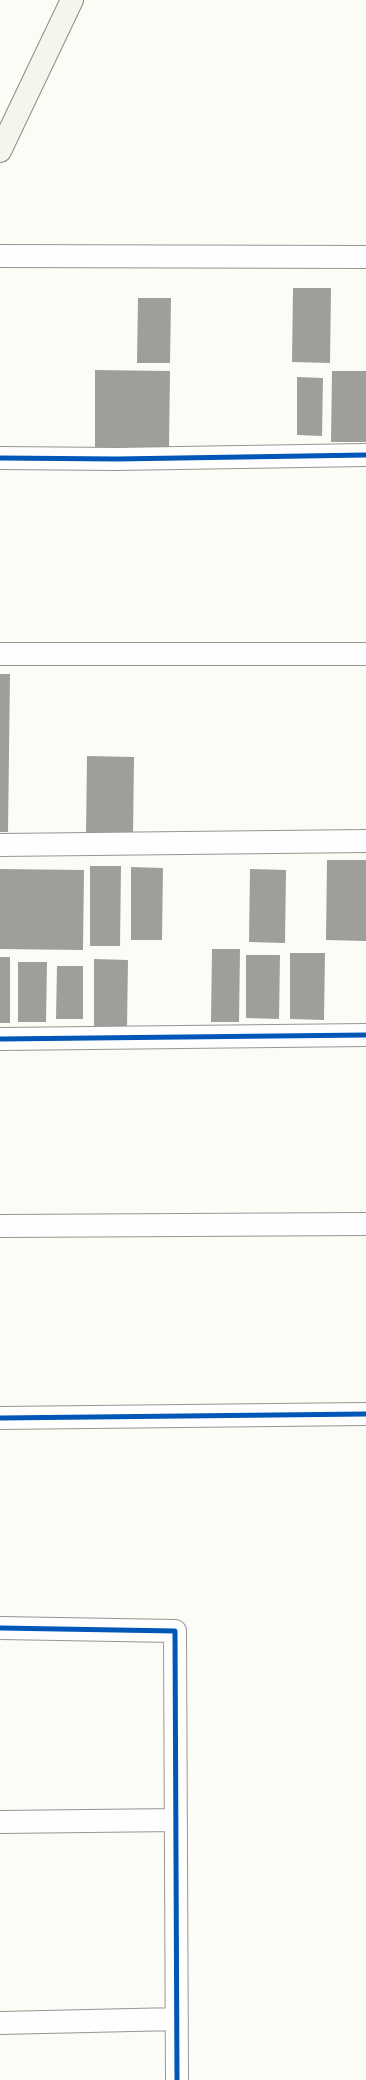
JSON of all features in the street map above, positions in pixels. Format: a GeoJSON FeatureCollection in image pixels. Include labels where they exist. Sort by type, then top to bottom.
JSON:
{"type":"FeatureCollection","features":[{"type":"Feature","properties":{"kind":"main road"},"geometry":{"type":"LineString","coordinates":[[0,151],[72,0]]}},
{"type":"Feature","properties":{"kind":"street"},"geometry":{"type":"LineString","coordinates":[[0,256],[366,257]]}},
{"type":"Feature","properties":{"kind":"street"},"geometry":{"type":"LineString","coordinates":[[0,458],[117,459],[366,455]]}},
{"type":"Feature","properties":{"kind":"street"},"geometry":{"type":"LineString","coordinates":[[0,654],[366,654]]}},
{"type":"Feature","properties":{"kind":"street"},"geometry":{"type":"LineString","coordinates":[[0,844],[366,841]]}},
{"type":"Feature","properties":{"kind":"street"},"geometry":{"type":"LineString","coordinates":[[0,1039],[366,1035]]}},
{"type":"Feature","properties":{"kind":"street"},"geometry":{"type":"LineString","coordinates":[[0,1226],[366,1224]]}},
{"type":"Feature","properties":{"kind":"street"},"geometry":{"type":"LineString","coordinates":[[0,1418],[366,1414]]}},
{"type":"Feature","properties":{"kind":"street"},"geometry":{"type":"LineString","coordinates":[[0,1628],[176,1631],[177,2080]]}},
{"type":"Feature","properties":{"kind":"street"},"geometry":{"type":"LineString","coordinates":[[0,1822],[176,1820]]}},
{"type":"Feature","properties":{"kind":"street"},"geometry":{"type":"LineString","coordinates":[[0,2023],[177,2019]]}},
{"type":"Feature","properties":{"kind":"building"},"geometry":{"type":"Polygon","coordinates":[[[293,288],[331,288],[330,363],[292,362],[293,288]]]}},
{"type":"Feature","properties":{"kind":"building"},"geometry":{"type":"Polygon","coordinates":[[[138,298],[171,298],[170,363],[137,363],[138,298]]]}},
{"type":"Feature","properties":{"kind":"building"},"geometry":{"type":"Polygon","coordinates":[[[95,370],[170,371],[169,448],[95,447],[95,370]]]}},
{"type":"Feature","properties":{"kind":"building"},"geometry":{"type":"Polygon","coordinates":[[[332,371],[366,371],[366,442],[331,442],[332,371]]]}},
{"type":"Feature","properties":{"kind":"building"},"geometry":{"type":"Polygon","coordinates":[[[297,377],[323,378],[322,436],[297,435],[297,377]]]}},
{"type":"Feature","properties":{"kind":"building"},"geometry":{"type":"Polygon","coordinates":[[[0,674],[10,674],[8,832],[0,832],[0,674]]]}},
{"type":"Feature","properties":{"kind":"building"},"geometry":{"type":"Polygon","coordinates":[[[87,756],[134,757],[133,836],[86,836],[87,756]]]}},
{"type":"Feature","properties":{"kind":"building"},"geometry":{"type":"Polygon","coordinates":[[[327,860],[366,860],[366,941],[326,940],[327,860]]]}},
{"type":"Feature","properties":{"kind":"building"},"geometry":{"type":"Polygon","coordinates":[[[90,866],[121,866],[120,946],[90,946],[90,866]]]}},
{"type":"Feature","properties":{"kind":"building"},"geometry":{"type":"Polygon","coordinates":[[[131,867],[163,868],[162,940],[131,940],[131,867]]]}},
{"type":"Feature","properties":{"kind":"building"},"geometry":{"type":"Polygon","coordinates":[[[0,869],[84,870],[83,950],[0,949],[0,869]]]}},
{"type":"Feature","properties":{"kind":"building"},"geometry":{"type":"Polygon","coordinates":[[[250,869],[286,870],[285,943],[249,942],[250,869]]]}},
{"type":"Feature","properties":{"kind":"building"},"geometry":{"type":"Polygon","coordinates":[[[212,949],[240,949],[239,1022],[211,1022],[212,949]]]}},
{"type":"Feature","properties":{"kind":"building"},"geometry":{"type":"Polygon","coordinates":[[[290,953],[325,953],[324,1020],[290,1019],[290,953]]]}},
{"type":"Feature","properties":{"kind":"building"},"geometry":{"type":"Polygon","coordinates":[[[246,955],[280,955],[279,1019],[246,1018],[246,955]]]}},
{"type":"Feature","properties":{"kind":"building"},"geometry":{"type":"Polygon","coordinates":[[[0,957],[10,957],[10,1023],[0,1023],[0,957]]]}},
{"type":"Feature","properties":{"kind":"building"},"geometry":{"type":"Polygon","coordinates":[[[94,959],[128,960],[127,1027],[94,1026],[94,959]]]}},
{"type":"Feature","properties":{"kind":"building"},"geometry":{"type":"Polygon","coordinates":[[[18,962],[47,962],[46,1022],[18,1022],[18,962]]]}},
{"type":"Feature","properties":{"kind":"building"},"geometry":{"type":"Polygon","coordinates":[[[57,966],[83,966],[83,1019],[56,1019],[57,966]]]}},
{"type":"Feature","properties":{"kind":"cycle path"},"geometry":{"type":"LineString","coordinates":[[0,458],[117,459],[366,455]]}},
{"type":"Feature","properties":{"kind":"cycle path"},"geometry":{"type":"LineString","coordinates":[[0,1039],[366,1035]]}},
{"type":"Feature","properties":{"kind":"cycle path"},"geometry":{"type":"LineString","coordinates":[[0,1418],[366,1414]]}},
{"type":"Feature","properties":{"kind":"cycle path"},"geometry":{"type":"LineString","coordinates":[[0,1628],[175,1631],[177,2080]]}}]}
